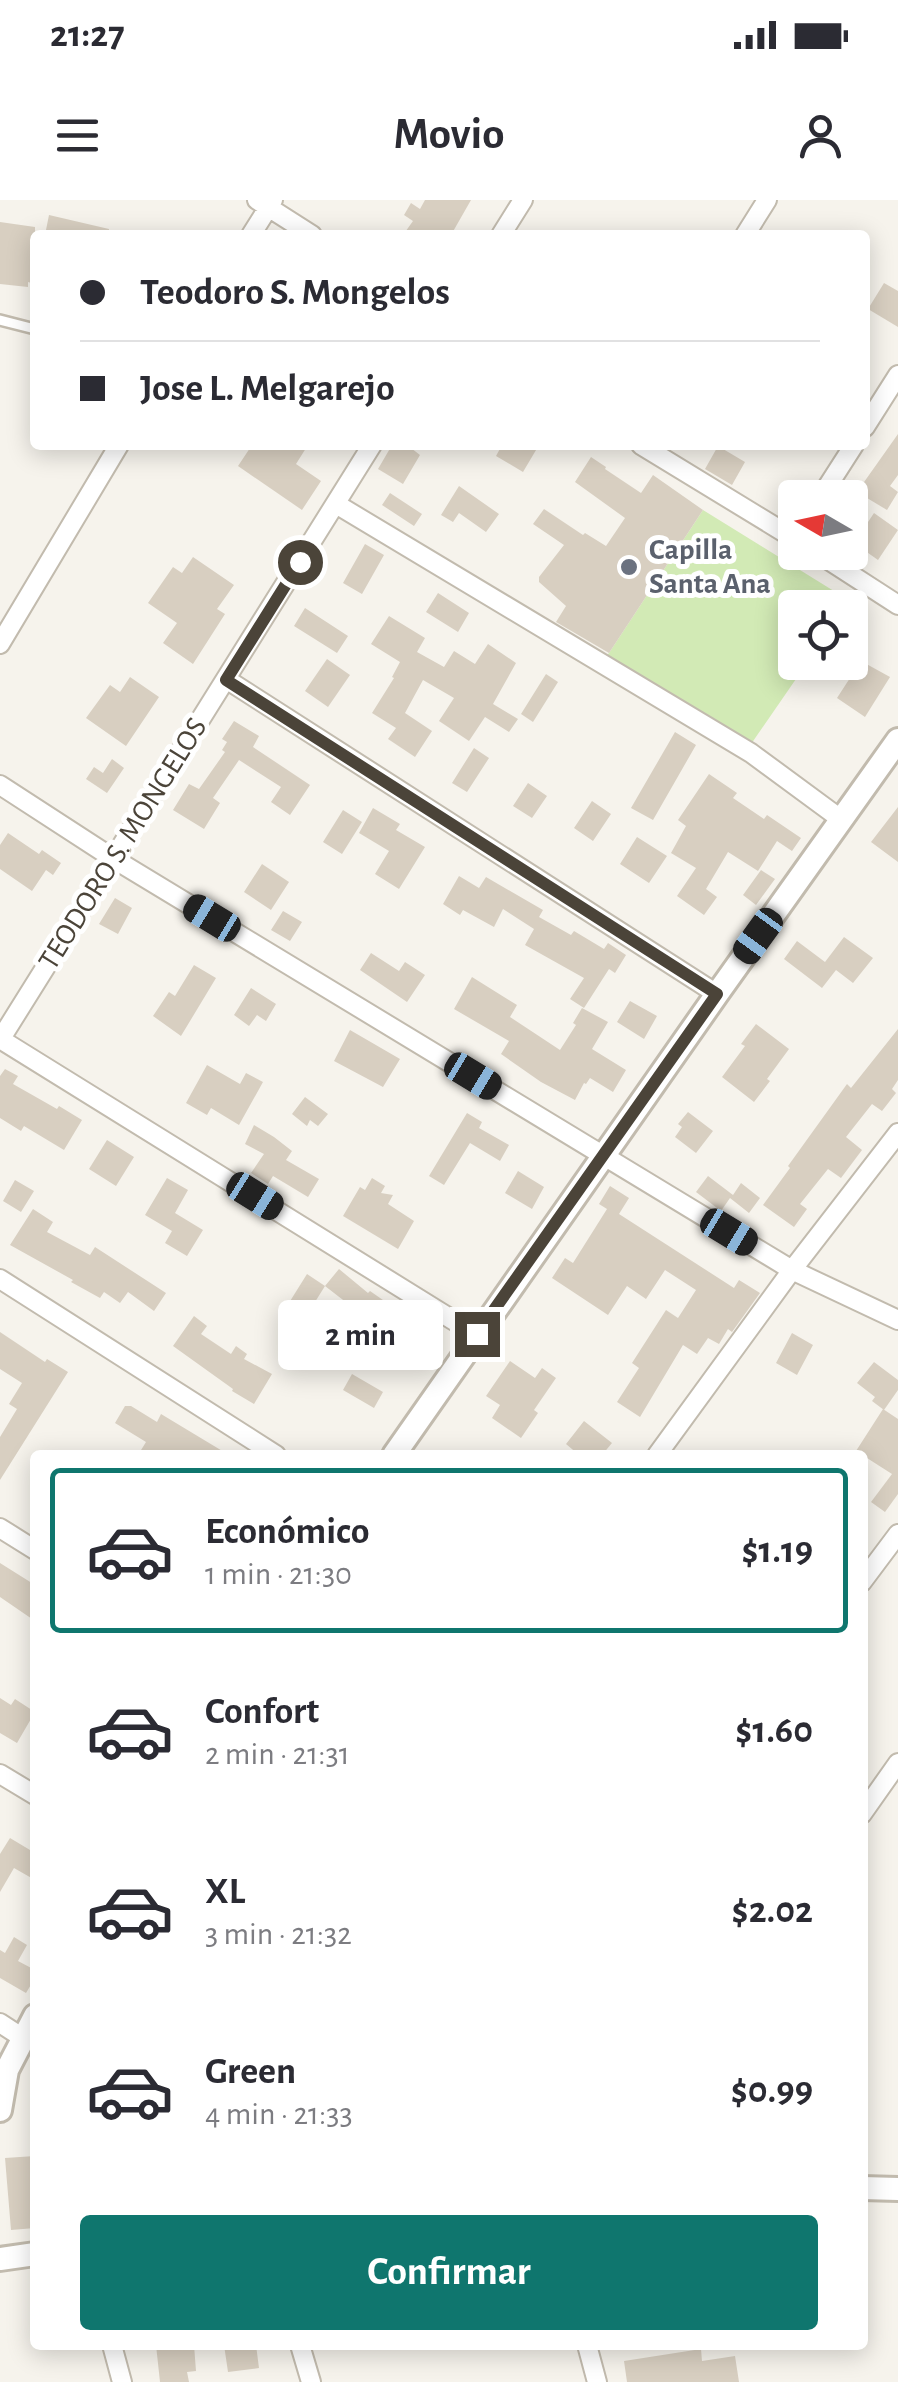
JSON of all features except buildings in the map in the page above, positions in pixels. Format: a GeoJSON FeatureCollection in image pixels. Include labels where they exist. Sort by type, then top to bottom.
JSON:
{"type":"FeatureCollection","features":[{"type":"Feature","properties":{"kind":"street"},"geometry":{"type":"LineString","coordinates":[[504,230],[522,200]]}},
{"type":"Feature","properties":{"kind":"street"},"geometry":{"type":"LineString","coordinates":[[749,230],[767,200]]}},
{"type":"Feature","properties":{"kind":"street"},"geometry":{"type":"LineString","coordinates":[[252,230],[266,202],[305,230]]}},
{"type":"Feature","properties":{"kind":"street"},"geometry":{"type":"LineString","coordinates":[[870,419],[898,375]]}},
{"type":"Feature","properties":{"kind":"street"},"geometry":{"type":"LineString","coordinates":[[0,644],[117,450]]}},
{"type":"Feature","properties":{"kind":"street","name":"TEODORO S. MONGELOS"},"geometry":{"type":"LineString","coordinates":[[0,1039],[369,450]]}},
{"type":"Feature","properties":{"kind":"street"},"geometry":{"type":"LineString","coordinates":[[649,450],[778,528]]}},
{"type":"Feature","properties":{"kind":"street"},"geometry":{"type":"LineString","coordinates":[[832,480],[851,450]]}},
{"type":"Feature","properties":{"kind":"street"},"geometry":{"type":"LineString","coordinates":[[336,504],[751,753],[842,820]]}},
{"type":"Feature","properties":{"kind":"street"},"geometry":{"type":"LineString","coordinates":[[843,570],[898,606]]}},
{"type":"Feature","properties":{"kind":"street"},"geometry":{"type":"LineString","coordinates":[[226,680],[717,994]]}},
{"type":"Feature","properties":{"kind":"street"},"geometry":{"type":"LineString","coordinates":[[397,1450],[898,740]]}},
{"type":"Feature","properties":{"kind":"street"},"geometry":{"type":"LineString","coordinates":[[0,785],[114,859],[792,1270],[898,1320]]}},
{"type":"Feature","properties":{"kind":"street"},"geometry":{"type":"LineString","coordinates":[[0,1039],[477,1334]]}},
{"type":"Feature","properties":{"kind":"street"},"geometry":{"type":"LineString","coordinates":[[661,1450],[898,1133]]}},
{"type":"Feature","properties":{"kind":"street"},"geometry":{"type":"LineString","coordinates":[[0,1279],[268,1450]]}},
{"type":"Feature","properties":{"kind":"street"},"geometry":{"type":"LineString","coordinates":[[0,1528],[30,1547]]}},
{"type":"Feature","properties":{"kind":"street"},"geometry":{"type":"LineString","coordinates":[[868,1574],[898,1534]]}},
{"type":"Feature","properties":{"kind":"street"},"geometry":{"type":"LineString","coordinates":[[868,1806],[898,1763]]}},
{"type":"Feature","properties":{"kind":"street"},"geometry":{"type":"LineString","coordinates":[[0,1774],[30,1793]]}},
{"type":"Feature","properties":{"kind":"street"},"geometry":{"type":"LineString","coordinates":[[0,2023],[23,2038]]}},
{"type":"Feature","properties":{"kind":"street"},"geometry":{"type":"LineString","coordinates":[[1,2102],[8,2070],[30,2025]]}},
{"type":"Feature","properties":{"kind":"street"},"geometry":{"type":"LineString","coordinates":[[868,2188],[898,2189]]}},
{"type":"Feature","properties":{"kind":"street"},"geometry":{"type":"LineString","coordinates":[[0,2259],[30,2255]]}},
{"type":"Feature","properties":{"kind":"street"},"geometry":{"type":"LineString","coordinates":[[113,2350],[122,2382]]}},
{"type":"Feature","properties":{"kind":"street"},"geometry":{"type":"LineString","coordinates":[[301,2350],[311,2382]]}},
{"type":"Feature","properties":{"kind":"street"},"geometry":{"type":"LineString","coordinates":[[589,2350],[597,2382]]}},
{"type":"Feature","properties":{"kind":"lane"},"geometry":{"type":"LineString","coordinates":[[0,320],[30,328]]}},
{"type":"Feature","properties":{"kind":"green space"},"geometry":{"type":"Polygon","coordinates":[[[703,510],[778,556],[778,570],[800,570],[832,590],[778,590],[778,680],[795,680],[749,747],[605,659],[703,510]]]}},
{"type":"Feature","properties":{"kind":"place","name":"Capilla Santa Ana"},"geometry":{"type":"Point","coordinates":[629,567]}},
{"type":"Feature","properties":{"kind":"route"},"geometry":{"type":"LineString","coordinates":[[300,562],[226,680],[717,994],[477,1334]]}}]}
